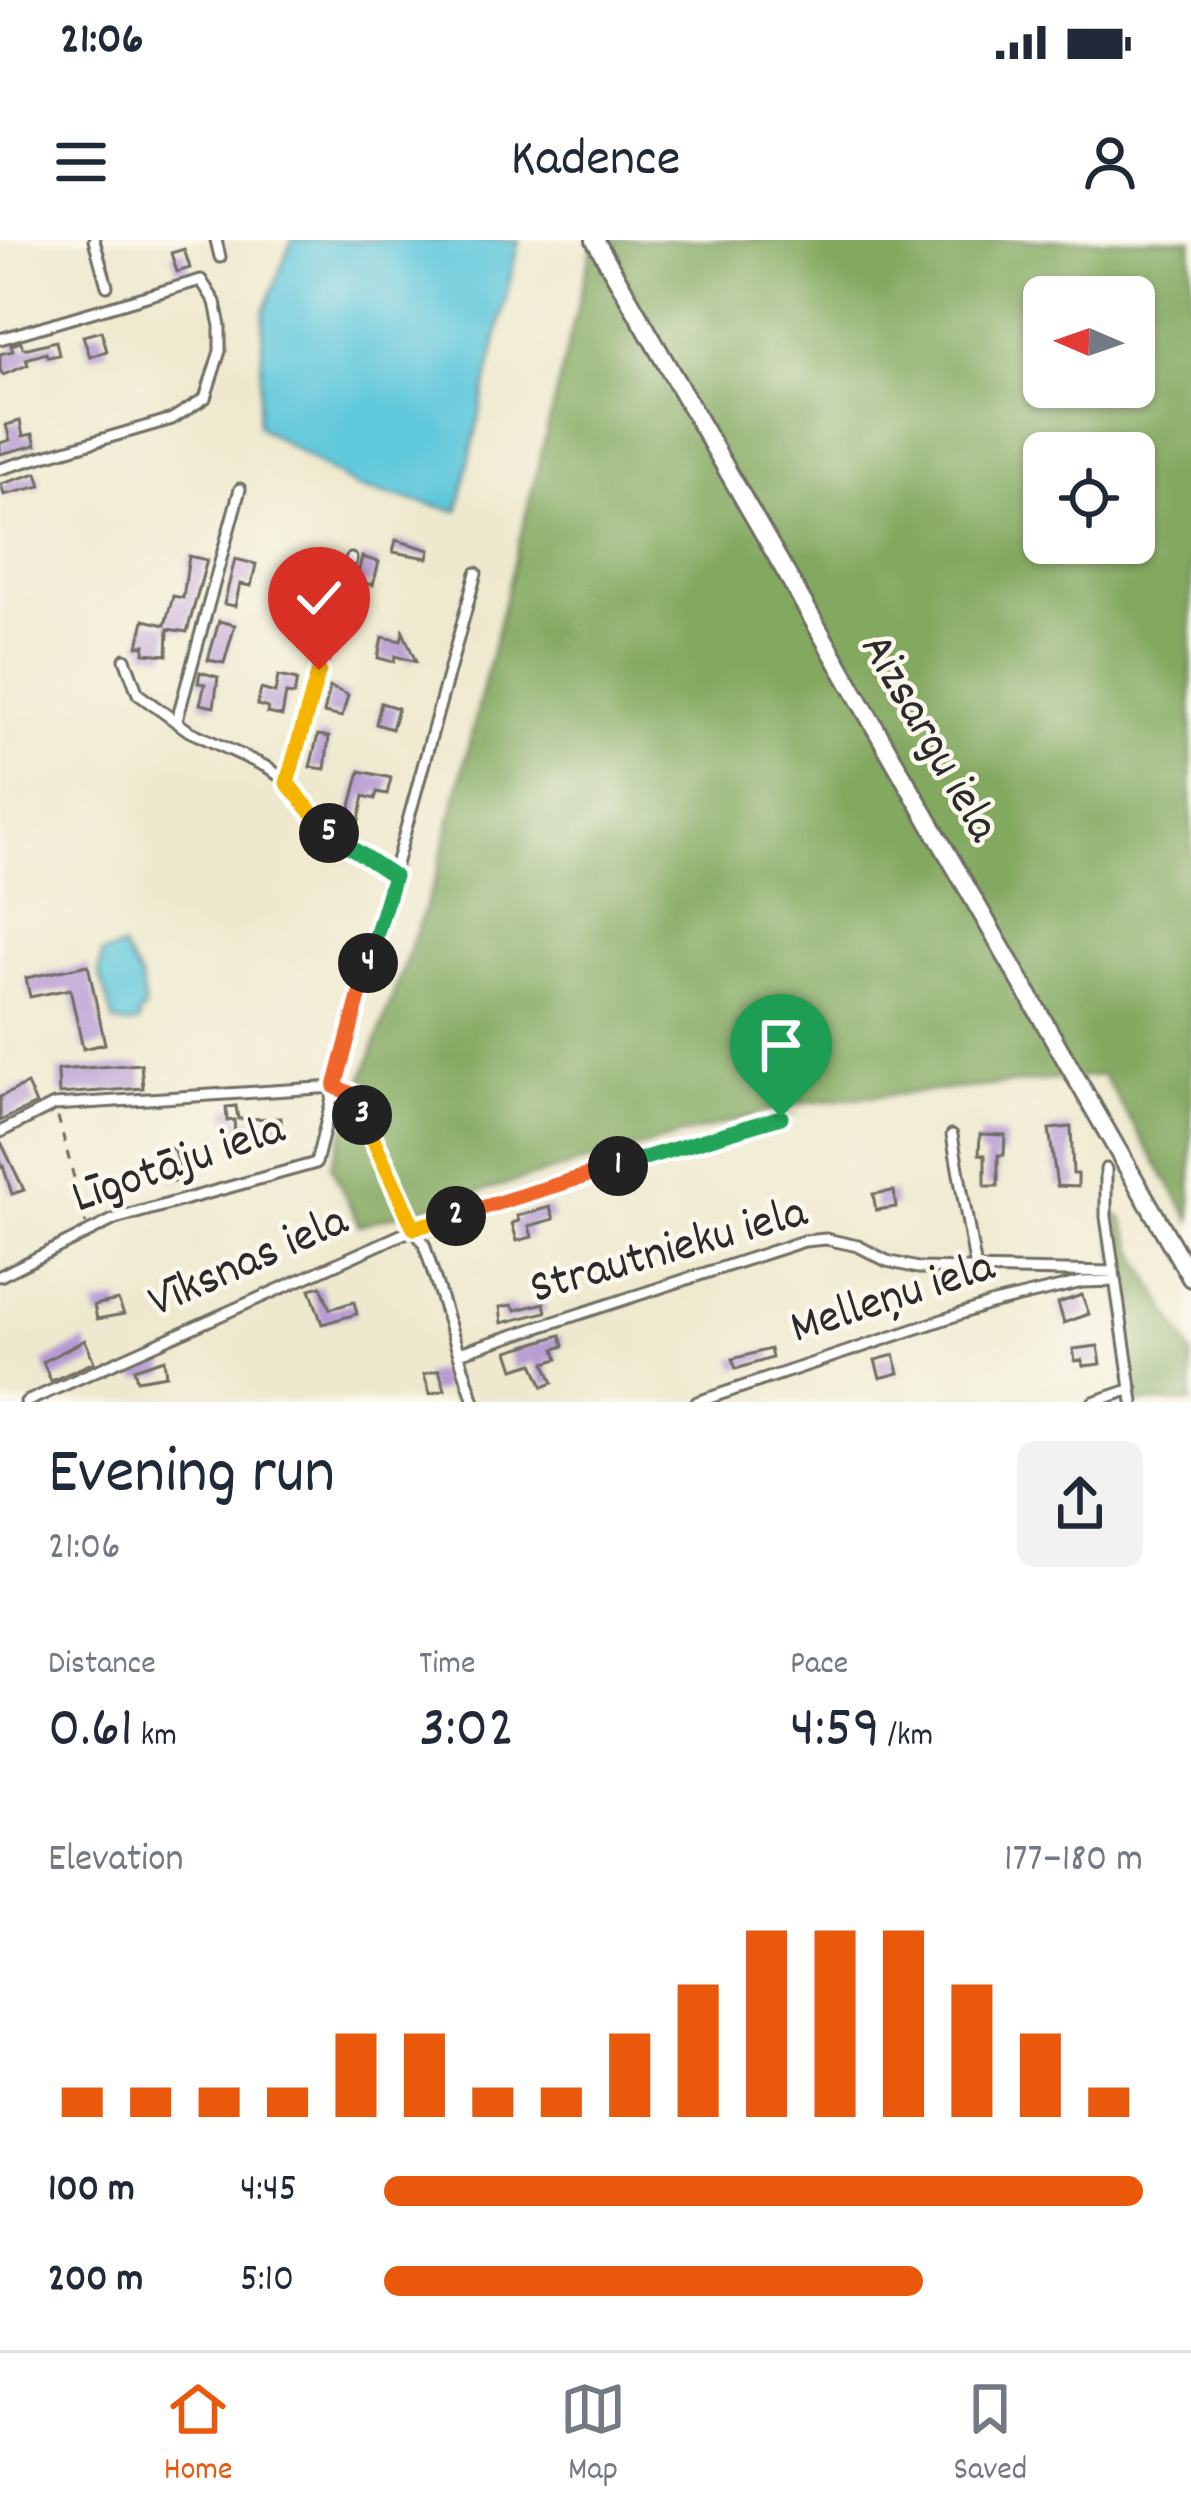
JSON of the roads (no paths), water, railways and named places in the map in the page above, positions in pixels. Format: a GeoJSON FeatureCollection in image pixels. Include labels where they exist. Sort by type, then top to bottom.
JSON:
{"type":"FeatureCollection","features":[{"type":"Feature","properties":{"kind":"highway","name":"Aizsargu iela"},"geometry":{"type":"LineString","coordinates":[[595,240],[1191,1278]]}},
{"type":"Feature","properties":{"kind":"street"},"geometry":{"type":"LineString","coordinates":[[94,240],[107,286]]}},
{"type":"Feature","properties":{"kind":"street"},"geometry":{"type":"LineString","coordinates":[[216,240],[220,257]]}},
{"type":"Feature","properties":{"kind":"street"},"geometry":{"type":"LineString","coordinates":[[0,339],[201,280],[214,302],[220,326],[220,351],[206,398],[172,419],[0,469]]}},
{"type":"Feature","properties":{"kind":"street"},"geometry":{"type":"LineString","coordinates":[[177,720],[240,489]]}},
{"type":"Feature","properties":{"kind":"street"},"geometry":{"type":"LineString","coordinates":[[287,783],[351,559]]}},
{"type":"Feature","properties":{"kind":"street"},"geometry":{"type":"LineString","coordinates":[[335,1087],[476,573]]}},
{"type":"Feature","properties":{"kind":"street"},"geometry":{"type":"LineString","coordinates":[[125,659],[138,694],[189,731],[251,758],[287,783],[333,837],[394,876]]}},
{"type":"Feature","properties":{"kind":"street"},"geometry":{"type":"LineString","coordinates":[[0,1132],[54,1105],[335,1087],[352,1094],[424,1244],[474,1402]]}},
{"type":"Feature","properties":{"kind":"street","name":"Līgotāju iela"},"geometry":{"type":"LineString","coordinates":[[0,1276],[115,1220],[316,1163],[335,1087]]}},
{"type":"Feature","properties":{"kind":"street","name":"Vīksnas iela"},"geometry":{"type":"LineString","coordinates":[[26,1402],[414,1228],[781,1117]]}},
{"type":"Feature","properties":{"kind":"street"},"geometry":{"type":"LineString","coordinates":[[952,1135],[976,1269]]}},
{"type":"Feature","properties":{"kind":"street"},"geometry":{"type":"LineString","coordinates":[[1106,1169],[1106,1217],[1133,1402]]}},
{"type":"Feature","properties":{"kind":"street","name":"Strautnieku iela"},"geometry":{"type":"LineString","coordinates":[[459,1353],[804,1241],[826,1238],[918,1268],[1114,1276]]}},
{"type":"Feature","properties":{"kind":"street","name":"Melleņu iela"},"geometry":{"type":"LineString","coordinates":[[697,1402],[990,1304],[1114,1276]]}},
{"type":"Feature","properties":{"kind":"street"},"geometry":{"type":"LineString","coordinates":[[1093,1402],[1132,1389]]}},
{"type":"Feature","properties":{"kind":"water"},"geometry":{"type":"Polygon","coordinates":[[[292,240],[519,240],[458,511],[356,487],[258,426],[264,312],[292,240]]]}},
{"type":"Feature","properties":{"kind":"water"},"geometry":{"type":"Polygon","coordinates":[[[122,947],[141,980],[145,1009],[139,1022],[127,1025],[114,1022],[99,972],[102,954],[122,947]]]}}]}
